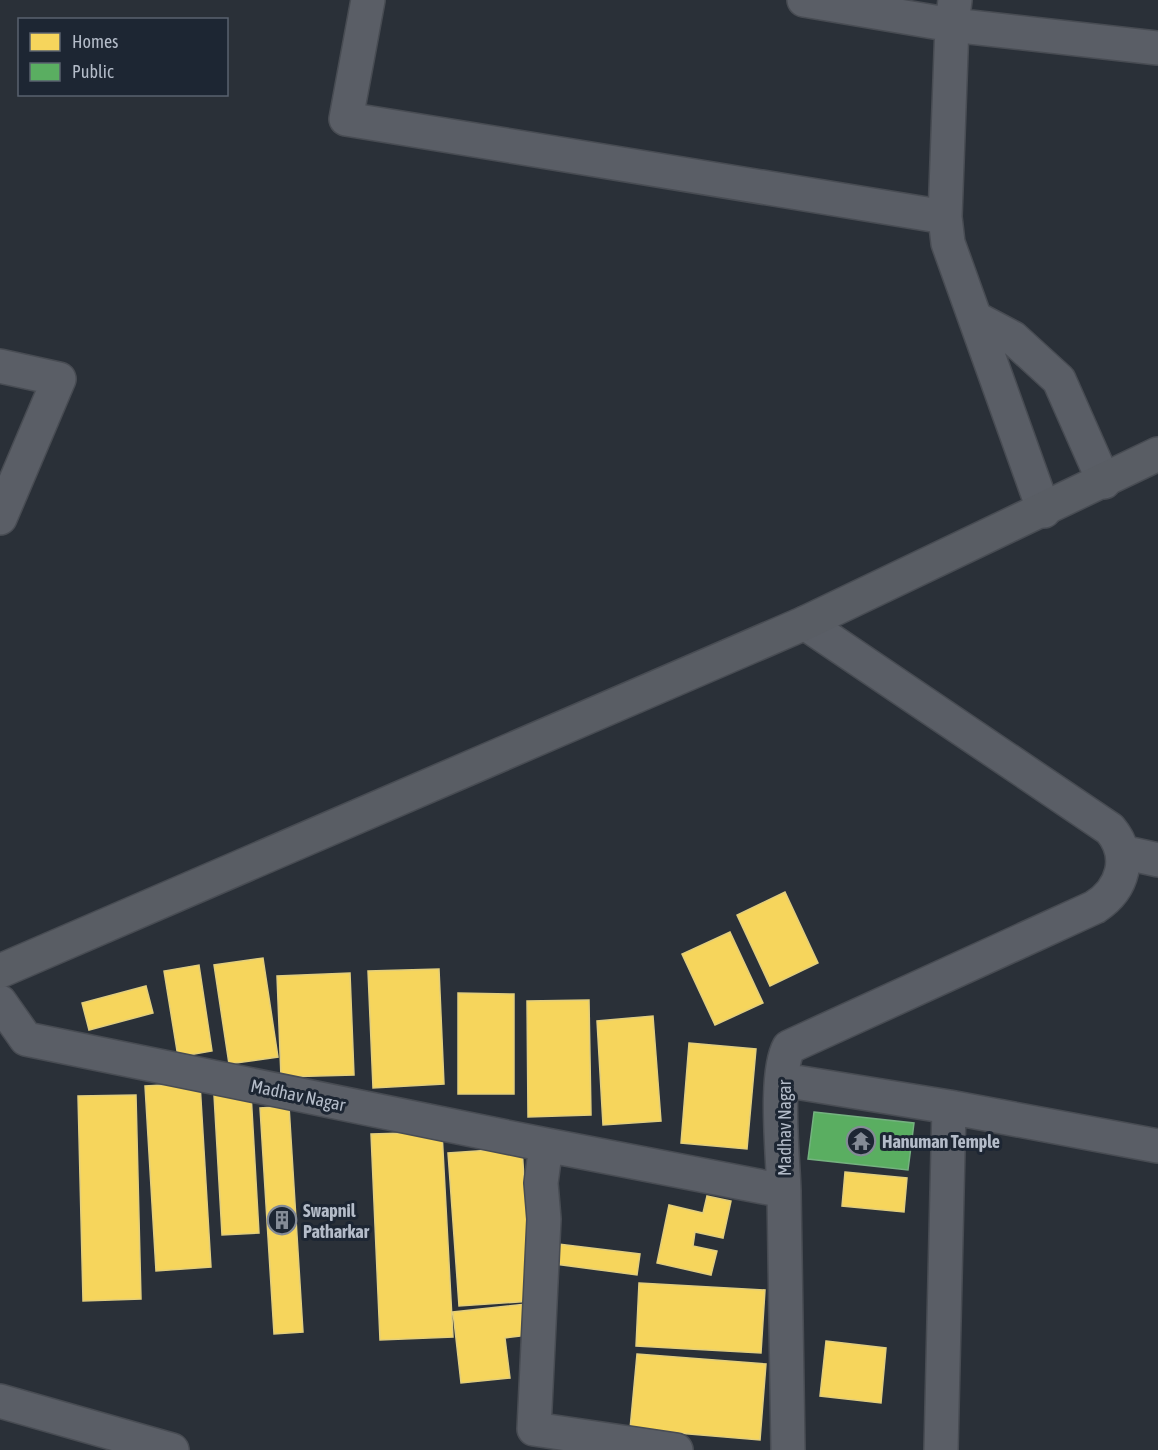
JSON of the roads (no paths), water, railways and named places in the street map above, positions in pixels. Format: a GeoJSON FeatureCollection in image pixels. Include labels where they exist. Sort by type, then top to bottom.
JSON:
{"type":"FeatureCollection","features":[{"type":"Feature","properties":{"kind":"main road"},"geometry":{"type":"LineString","coordinates":[[0,970],[805,623],[1044,511],[1158,454]]}},
{"type":"Feature","properties":{"kind":"street"},"geometry":{"type":"LineString","coordinates":[[368,0],[346,119],[945,217]]}},
{"type":"Feature","properties":{"kind":"street"},"geometry":{"type":"LineString","coordinates":[[804,0],[954,13],[1158,48]]}},
{"type":"Feature","properties":{"kind":"street"},"geometry":{"type":"LineString","coordinates":[[954,13],[945,217],[948,243],[1044,511]]}},
{"type":"Feature","properties":{"kind":"street"},"geometry":{"type":"LineString","coordinates":[[975,318],[1013,338],[1059,380],[1104,482]]}},
{"type":"Feature","properties":{"kind":"street"},"geometry":{"type":"LineString","coordinates":[[0,366],[58,380],[0,518]]}},
{"type":"Feature","properties":{"kind":"street"},"geometry":{"type":"LineString","coordinates":[[805,623],[1110,829],[1118,838],[1122,852],[1158,860]]}},
{"type":"Feature","properties":{"kind":"street","name":"Madhav Nagar"},"geometry":{"type":"LineString","coordinates":[[0,1002],[26,1039],[546,1146],[784,1191],[783,1057],[789,1047],[1095,907],[1109,898],[1124,870],[1122,852]]}},
{"type":"Feature","properties":{"kind":"street"},"geometry":{"type":"LineString","coordinates":[[783,1080],[949,1107],[1158,1146]]}},
{"type":"Feature","properties":{"kind":"street"},"geometry":{"type":"LineString","coordinates":[[941,1450],[949,1107]]}},
{"type":"Feature","properties":{"kind":"street"},"geometry":{"type":"LineString","coordinates":[[546,1146],[541,1183],[544,1219],[530,1439],[676,1450]]}},
{"type":"Feature","properties":{"kind":"street"},"geometry":{"type":"LineString","coordinates":[[784,1191],[788,1450]]}},
{"type":"Feature","properties":{"kind":"street"},"geometry":{"type":"LineString","coordinates":[[0,1401],[172,1450]]}},
{"type":"Feature","properties":{"kind":"place","name":"Hanuman Temple"},"geometry":{"type":"Point","coordinates":[861,1141]}},
{"type":"Feature","properties":{"kind":"place","name":"Swapnil Patharkar"},"geometry":{"type":"Point","coordinates":[282,1220]}}]}
